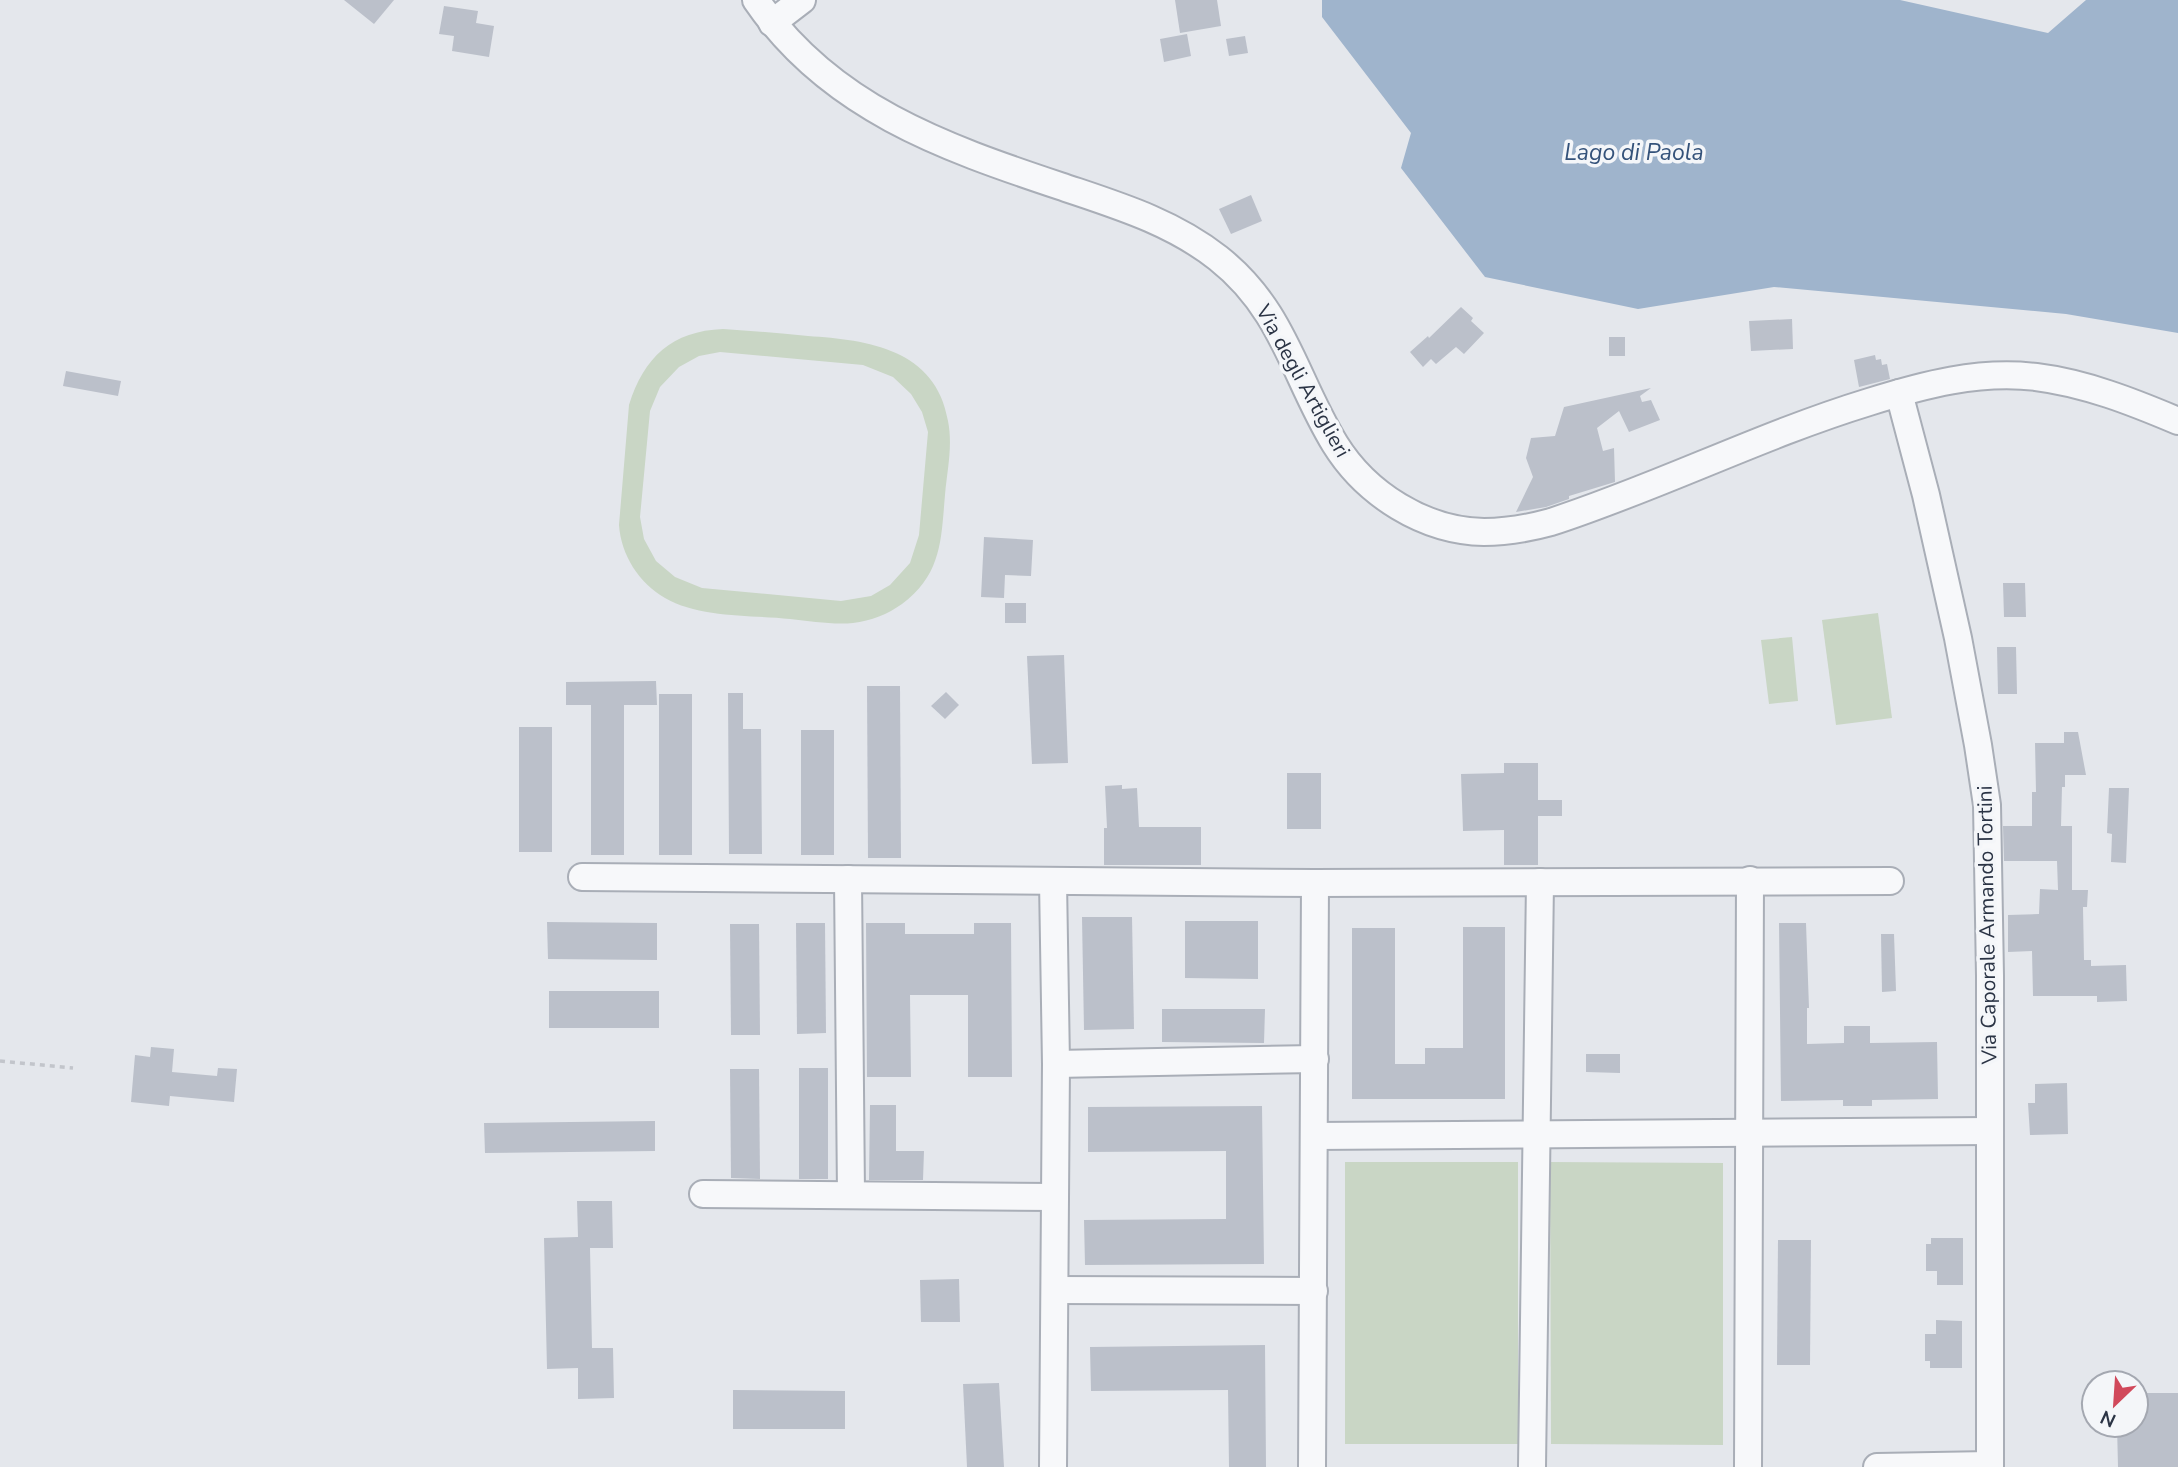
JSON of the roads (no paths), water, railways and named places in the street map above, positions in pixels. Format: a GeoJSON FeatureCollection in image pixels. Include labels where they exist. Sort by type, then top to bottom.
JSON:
{"type":"FeatureCollection","features":[{"type":"Feature","properties":{"kind":"street","name":"Via degli Artiglieri"},"geometry":{"type":"LineString","coordinates":[[756,0],[772,23],[822,72],[860,101],[897,124],[1001,166],[1135,211],[1168,226],[1206,249],[1246,284],[1271,317],[1329,433],[1351,465],[1367,483],[1391,502],[1436,524],[1461,530],[1489,532],[1521,529],[1551,522],[1811,421],[1899,393],[1965,378],[2037,377],[2096,391],[2178,421]]}},
{"type":"Feature","properties":{"kind":"street"},"geometry":{"type":"LineString","coordinates":[[772,23],[802,0]]}},
{"type":"Feature","properties":{"kind":"street","name":"Via Caporale Armando Tortini"},"geometry":{"type":"LineString","coordinates":[[1899,393],[1926,495],[1958,638],[1986,796],[1990,874],[1990,1466]]}},
{"type":"Feature","properties":{"kind":"street"},"geometry":{"type":"LineString","coordinates":[[582,877],[1315,883],[1889,881]]}},
{"type":"Feature","properties":{"kind":"street"},"geometry":{"type":"LineString","coordinates":[[848,879],[851,1194]]}},
{"type":"Feature","properties":{"kind":"street"},"geometry":{"type":"LineString","coordinates":[[1748,1467],[1750,880]]}},
{"type":"Feature","properties":{"kind":"street"},"geometry":{"type":"LineString","coordinates":[[1053,881],[1056,1064],[1053,1467]]}},
{"type":"Feature","properties":{"kind":"street"},"geometry":{"type":"LineString","coordinates":[[1532,1467],[1540,882]]}},
{"type":"Feature","properties":{"kind":"street"},"geometry":{"type":"LineString","coordinates":[[1312,1467],[1315,883]]}},
{"type":"Feature","properties":{"kind":"street"},"geometry":{"type":"LineString","coordinates":[[1056,1064],[1315,1059]]}},
{"type":"Feature","properties":{"kind":"street"},"geometry":{"type":"LineString","coordinates":[[1315,1136],[1990,1131]]}},
{"type":"Feature","properties":{"kind":"street"},"geometry":{"type":"LineString","coordinates":[[703,1194],[1055,1197]]}},
{"type":"Feature","properties":{"kind":"street"},"geometry":{"type":"LineString","coordinates":[[1055,1290],[1314,1291]]}},
{"type":"Feature","properties":{"kind":"street"},"geometry":{"type":"LineString","coordinates":[[1877,1467],[1990,1466]]}},
{"type":"Feature","properties":{"kind":"water","name":"Lago di Paola"},"geometry":{"type":"Polygon","coordinates":[[[1322,0],[1900,0],[2048,33],[2086,0],[2178,0],[2178,333],[2066,314],[1774,287],[1638,309],[1485,277],[1401,168],[1411,133],[1322,17],[1322,0]]]}}]}
